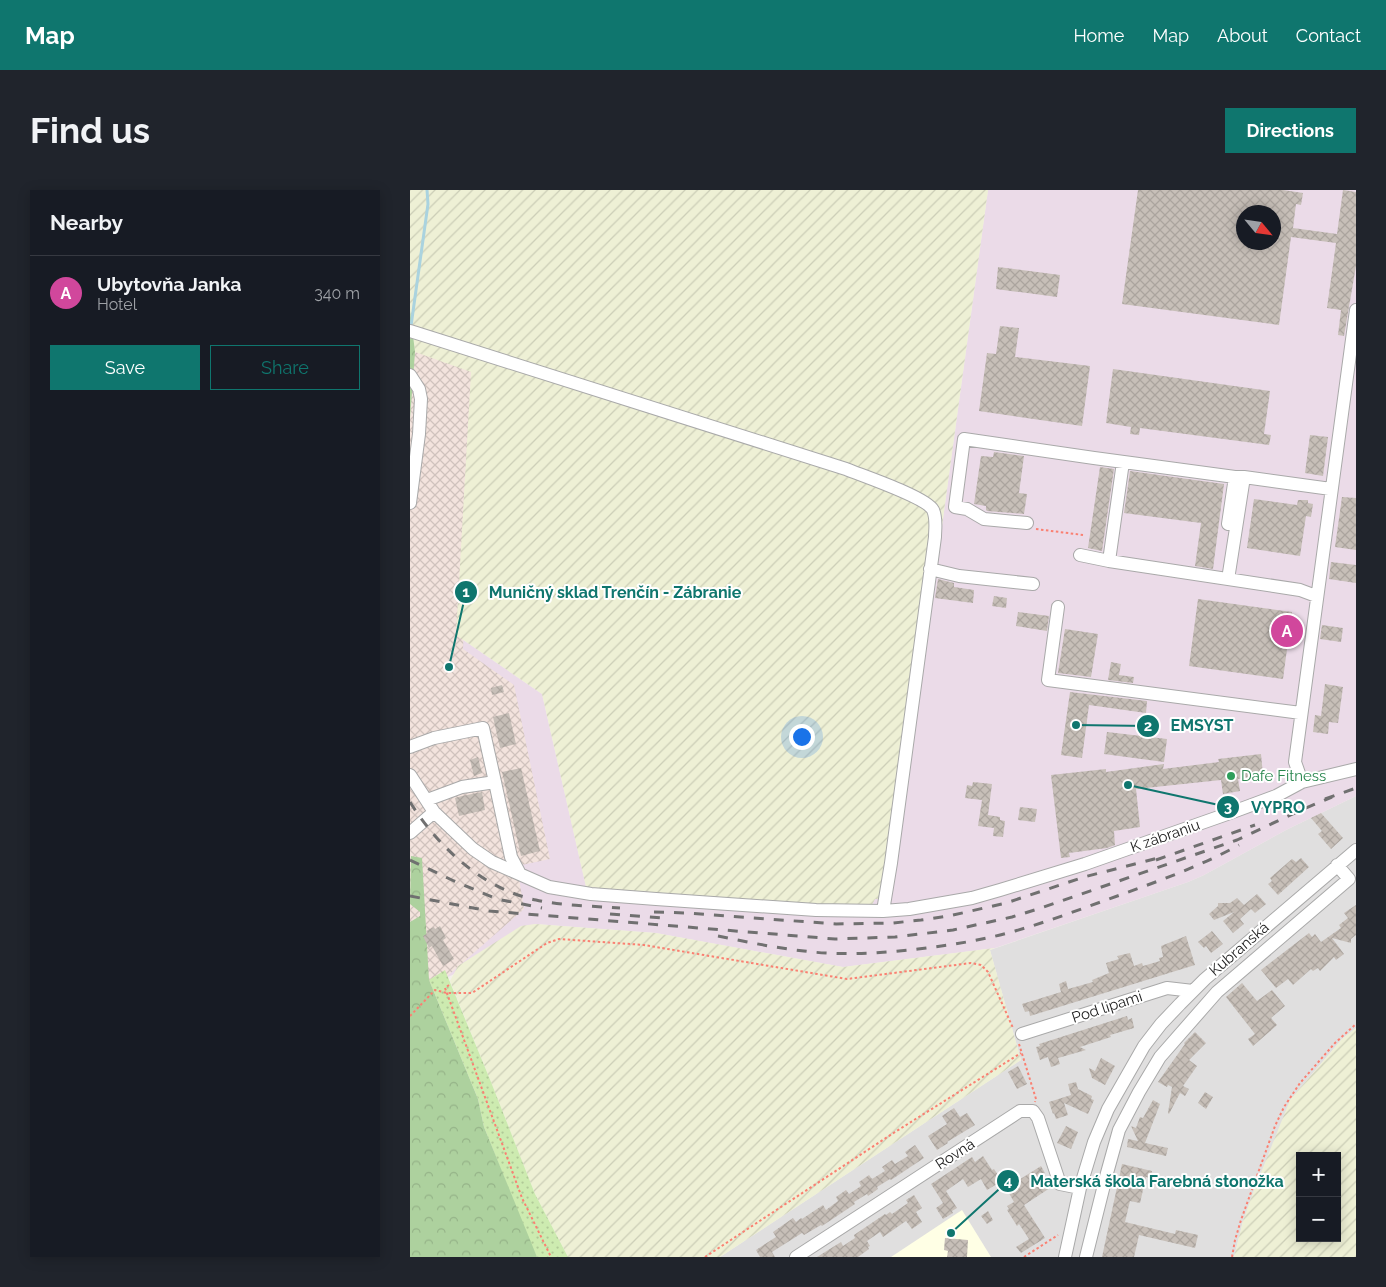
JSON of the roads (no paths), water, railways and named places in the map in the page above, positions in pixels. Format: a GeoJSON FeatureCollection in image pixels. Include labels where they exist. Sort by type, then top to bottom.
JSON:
{"type":"FeatureCollection","features":[{"type":"Feature","properties":{"kind":"street"},"geometry":{"type":"LineString","coordinates":[[1291,767],[1301,713],[1356,310]]}},
{"type":"Feature","properties":{"kind":"street"},"geometry":{"type":"LineString","coordinates":[[410,331],[846,469],[907,493],[925,502],[932,508],[936,519],[926,625],[883,911]]}},
{"type":"Feature","properties":{"kind":"street"},"geometry":{"type":"LineString","coordinates":[[410,374],[419,389],[421,399],[419,434],[410,503]]}},
{"type":"Feature","properties":{"kind":"street"},"geometry":{"type":"LineString","coordinates":[[1031,526],[984,518],[967,508],[955,507],[964,439],[1331,489]]}},
{"type":"Feature","properties":{"kind":"street"},"geometry":{"type":"LineString","coordinates":[[1109,561],[1123,462]]}},
{"type":"Feature","properties":{"kind":"street"},"geometry":{"type":"LineString","coordinates":[[1224,575],[1239,477]]}},
{"type":"Feature","properties":{"kind":"street"},"geometry":{"type":"LineString","coordinates":[[1080,555],[1109,561],[1224,575],[1300,590],[1316,596]]}},
{"type":"Feature","properties":{"kind":"street"},"geometry":{"type":"LineString","coordinates":[[930,569],[959,576],[1033,584]]}},
{"type":"Feature","properties":{"kind":"street"},"geometry":{"type":"LineString","coordinates":[[1058,607],[1048,680],[1301,713]]}},
{"type":"Feature","properties":{"kind":"street"},"geometry":{"type":"LineString","coordinates":[[410,747],[434,738],[483,728],[511,857],[520,874]]}},
{"type":"Feature","properties":{"kind":"street"},"geometry":{"type":"LineString","coordinates":[[1287,747],[1291,767],[1302,782]]}},
{"type":"Feature","properties":{"kind":"street","name":"K zábraniu"},"geometry":{"type":"LineString","coordinates":[[410,775],[434,812],[473,849],[492,862],[549,887],[591,894],[816,910],[883,911],[909,909],[972,898],[1000,890],[1085,864],[1230,813],[1276,796],[1302,782],[1356,770]]}},
{"type":"Feature","properties":{"kind":"street"},"geometry":{"type":"LineString","coordinates":[[427,800],[462,787],[495,782]]}},
{"type":"Feature","properties":{"kind":"street"},"geometry":{"type":"LineString","coordinates":[[410,833],[434,812]]}},
{"type":"Feature","properties":{"kind":"street","name":"Kubranská"},"geometry":{"type":"LineString","coordinates":[[1065,1257],[1080,1188],[1094,1142],[1115,1094],[1144,1046],[1161,1024],[1193,990],[1356,850]]}},
{"type":"Feature","properties":{"kind":"street","name":"Kubranská"},"geometry":{"type":"LineString","coordinates":[[1086,1257],[1119,1130],[1138,1092],[1160,1057],[1217,992],[1349,879],[1337,865]]}},
{"type":"Feature","properties":{"kind":"street","name":"Kubranská"},"geometry":{"type":"LineString","coordinates":[[1274,920],[1285,933]]}},
{"type":"Feature","properties":{"kind":"street","name":"Kubranská"},"geometry":{"type":"LineString","coordinates":[[1205,979],[1217,992]]}},
{"type":"Feature","properties":{"kind":"street","name":"Pod lipami"},"geometry":{"type":"LineString","coordinates":[[1018,1036],[1167,988],[1193,990]]}},
{"type":"Feature","properties":{"kind":"street"},"geometry":{"type":"LineString","coordinates":[[1144,1046],[1160,1057]]}},
{"type":"Feature","properties":{"kind":"street","name":"Rovná"},"geometry":{"type":"LineString","coordinates":[[796,1257],[1020,1111],[1033,1112],[1038,1118],[1060,1184],[1080,1188]]}},
{"type":"Feature","properties":{"kind":"street"},"geometry":{"type":"LineString","coordinates":[[1102,1123],[1119,1130]]}},
{"type":"Feature","properties":{"kind":"street"},"geometry":{"type":"LineString","coordinates":[[1075,1212],[1096,1216]]}},
{"type":"Feature","properties":{"kind":"waterway"},"geometry":{"type":"LineString","coordinates":[[411,326],[428,204],[427,190]]}},
{"type":"Feature","properties":{"kind":"railway"},"geometry":{"type":"LineString","coordinates":[[1325,799],[1356,788]]}},
{"type":"Feature","properties":{"kind":"railway"},"geometry":{"type":"LineString","coordinates":[[410,896],[489,911],[835,939],[895,937],[953,930],[1012,917],[1041,908],[1237,840],[1332,797]]}},
{"type":"Feature","properties":{"kind":"railway"},"geometry":{"type":"LineString","coordinates":[[410,802],[421,819],[448,850],[480,876],[498,886],[517,894],[546,902],[620,908]]}},
{"type":"Feature","properties":{"kind":"railway"},"geometry":{"type":"LineString","coordinates":[[1156,860],[1255,825]]}},
{"type":"Feature","properties":{"kind":"railway"},"geometry":{"type":"LineString","coordinates":[[718,936],[818,953],[890,952],[967,942],[1015,931],[1074,912],[1175,875],[1239,845]]}},
{"type":"Feature","properties":{"kind":"railway"},"geometry":{"type":"LineString","coordinates":[[654,912],[836,924],[893,923],[921,920],[949,916],[1006,903],[1084,877],[1162,857]]}},
{"type":"Feature","properties":{"kind":"railway"},"geometry":{"type":"LineString","coordinates":[[410,860],[497,899],[542,908]]}},
{"type":"Feature","properties":{"kind":"railway"},"geometry":{"type":"LineString","coordinates":[[610,914],[664,918]]}},
{"type":"Feature","properties":{"kind":"place","name":"Ubytovňa Janka"},"geometry":{"type":"Point","coordinates":[1287,631]}},
{"type":"Feature","properties":{"kind":"place","name":"Muničný sklad Trenčín - Zábranie"},"geometry":{"type":"Point","coordinates":[449,667]}},
{"type":"Feature","properties":{"kind":"place","name":"EMSYST"},"geometry":{"type":"Point","coordinates":[1076,725]}},
{"type":"Feature","properties":{"kind":"place","name":"Dafe Fitness"},"geometry":{"type":"Point","coordinates":[1231,776]}},
{"type":"Feature","properties":{"kind":"place","name":"VYPRO"},"geometry":{"type":"Point","coordinates":[1128,785]}},
{"type":"Feature","properties":{"kind":"place","name":"Materská škola Farebná stonožka"},"geometry":{"type":"Point","coordinates":[951,1233]}}]}
